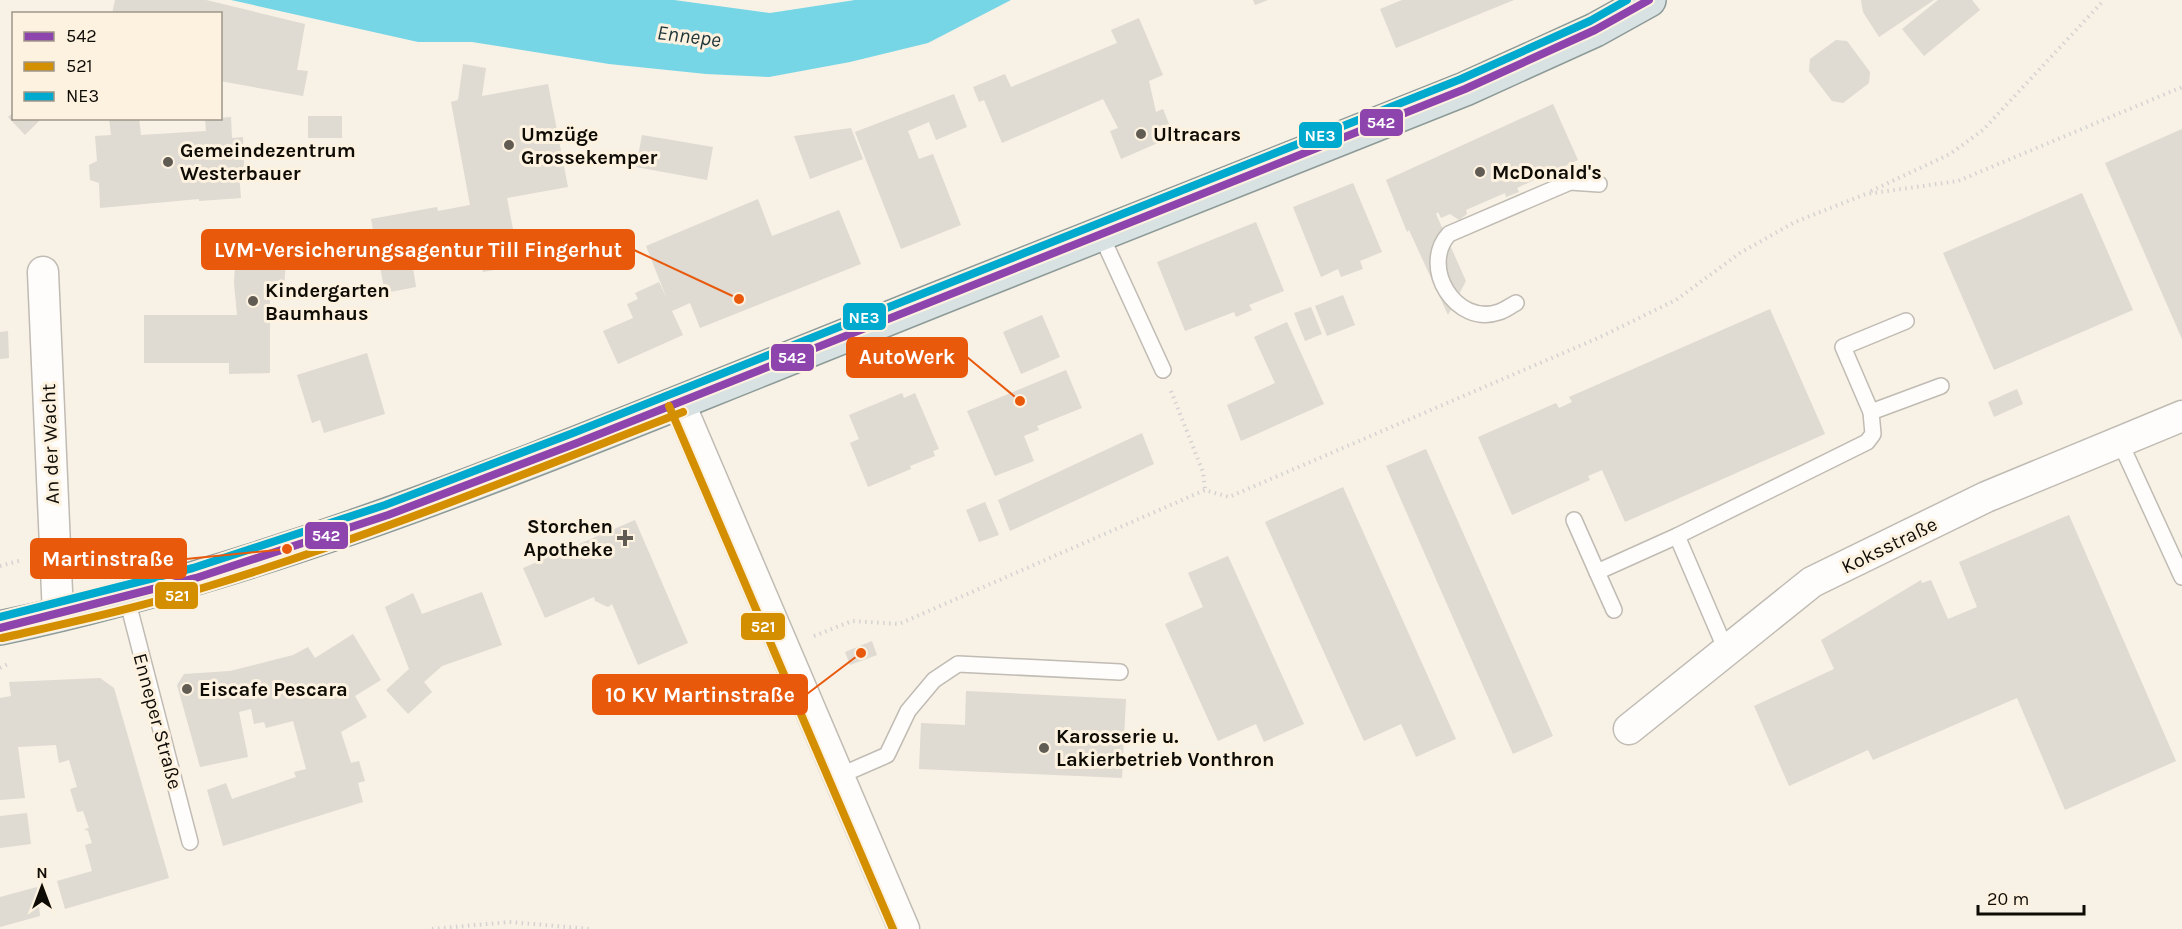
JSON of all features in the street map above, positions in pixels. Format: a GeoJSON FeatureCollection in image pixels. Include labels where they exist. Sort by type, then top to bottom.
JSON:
{"type":"FeatureCollection","features":[{"type":"Feature","properties":{"kind":"main road"},"geometry":{"type":"LineString","coordinates":[[0,628],[126,599],[207,576],[411,507],[1101,235],[1465,88],[1594,30],[1649,0]]}},
{"type":"Feature","properties":{"kind":"street","name":"An der Wacht"},"geometry":{"type":"LineString","coordinates":[[43,272],[58,615]]}},
{"type":"Feature","properties":{"kind":"street"},"geometry":{"type":"LineString","coordinates":[[679,402],[786,648],[904,929]]}},
{"type":"Feature","properties":{"kind":"street","name":"Koksstraße"},"geometry":{"type":"LineString","coordinates":[[1629,729],[1812,582],[1986,497],[2182,416]]}},
{"type":"Feature","properties":{"kind":"lane"},"geometry":{"type":"LineString","coordinates":[[1516,303],[1498,313],[1479,313],[1461,307],[1452,300],[1438,267],[1437,255],[1442,243],[1449,234],[1570,182],[1599,184]]}},
{"type":"Feature","properties":{"kind":"lane"},"geometry":{"type":"LineString","coordinates":[[1101,235],[1163,370]]}},
{"type":"Feature","properties":{"kind":"lane"},"geometry":{"type":"LineString","coordinates":[[1597,572],[1677,536],[1867,442],[1873,434],[1871,412],[1843,347],[1906,321]]}},
{"type":"Feature","properties":{"kind":"lane"},"geometry":{"type":"LineString","coordinates":[[1871,412],[1941,386]]}},
{"type":"Feature","properties":{"kind":"lane"},"geometry":{"type":"LineString","coordinates":[[2120,442],[2182,577]]}},
{"type":"Feature","properties":{"kind":"lane"},"geometry":{"type":"LineString","coordinates":[[1575,520],[1614,609]]}},
{"type":"Feature","properties":{"kind":"lane"},"geometry":{"type":"LineString","coordinates":[[1677,536],[1726,650]]}},
{"type":"Feature","properties":{"kind":"lane","name":"Enneper Straße"},"geometry":{"type":"LineString","coordinates":[[126,599],[190,842]]}},
{"type":"Feature","properties":{"kind":"lane"},"geometry":{"type":"LineString","coordinates":[[839,776],[887,755],[908,711],[934,680],[958,664],[1120,672]]}},
{"type":"Feature","properties":{"kind":"path"},"geometry":{"type":"LineString","coordinates":[[786,648],[852,621],[899,624],[1205,490],[1229,497],[1598,338],[1676,300],[1740,253],[1794,222],[1910,175],[1950,154],[1983,130],[2104,0]]}},
{"type":"Feature","properties":{"kind":"path"},"geometry":{"type":"LineString","coordinates":[[1866,194],[1958,181],[2182,87]]}},
{"type":"Feature","properties":{"kind":"path"},"geometry":{"type":"LineString","coordinates":[[1163,370],[1203,472],[1205,490]]}},
{"type":"Feature","properties":{"kind":"path"},"geometry":{"type":"LineString","coordinates":[[432,929],[509,922],[591,929]]}},
{"type":"Feature","properties":{"kind":"water","name":"Ennepe"},"geometry":{"type":"Polygon","coordinates":[[[231,0],[674,0],[770,13],[855,0],[1011,0],[928,43],[850,62],[769,77],[706,74],[609,64],[472,42],[418,42],[231,0]]]}},
{"type":"Feature","properties":{"kind":"building"},"geometry":{"type":"Polygon","coordinates":[[[115,0],[206,0],[305,24],[297,70],[308,71],[303,96],[222,81],[222,12],[112,12],[115,0]]]}},
{"type":"Feature","properties":{"kind":"building"},"geometry":{"type":"Polygon","coordinates":[[[1253,0],[1268,0],[1255,5],[1253,0]]]}},
{"type":"Feature","properties":{"kind":"building"},"geometry":{"type":"Polygon","coordinates":[[[1402,0],[1514,0],[1396,48],[1380,9],[1402,0]]]}},
{"type":"Feature","properties":{"kind":"building"},"geometry":{"type":"Polygon","coordinates":[[[1861,0],[1934,0],[1879,37],[1863,12],[1861,0]]]}},
{"type":"Feature","properties":{"kind":"building"},"geometry":{"type":"Polygon","coordinates":[[[1938,0],[1972,0],[1980,10],[1924,56],[1902,29],[1938,0]]]}},
{"type":"Feature","properties":{"kind":"building"},"geometry":{"type":"Polygon","coordinates":[[[1139,18],[1163,75],[1149,81],[1156,112],[1163,109],[1174,136],[1121,159],[1110,131],[1118,128],[1103,99],[1002,143],[984,100],[979,102],[973,87],[1005,74],[1011,87],[1117,43],[1111,30],[1139,18]]]}},
{"type":"Feature","properties":{"kind":"building"},"geometry":{"type":"Polygon","coordinates":[[[1836,40],[1847,41],[1870,72],[1869,83],[1843,103],[1832,101],[1809,71],[1810,59],[1836,40]]]}},
{"type":"Feature","properties":{"kind":"building"},"geometry":{"type":"Polygon","coordinates":[[[463,64],[486,68],[482,96],[548,84],[568,187],[507,198],[520,265],[483,272],[477,245],[445,251],[446,255],[412,261],[416,287],[385,293],[371,219],[437,207],[438,211],[470,205],[451,102],[458,100],[463,64]]]}},
{"type":"Feature","properties":{"kind":"building"},"geometry":{"type":"Polygon","coordinates":[[[954,94],[967,127],[936,140],[929,122],[908,131],[919,159],[933,154],[961,225],[901,249],[855,132],[954,94]]]}},
{"type":"Feature","properties":{"kind":"building","name":"McDonald's"},"geometry":{"type":"Polygon","coordinates":[[[1553,104],[1578,160],[1517,188],[1519,192],[1506,197],[1505,193],[1466,210],[1467,214],[1459,220],[1450,214],[1441,218],[1438,212],[1436,214],[1466,281],[1448,315],[1409,230],[1407,232],[1386,180],[1553,104]]]}},
{"type":"Feature","properties":{"kind":"building"},"geometry":{"type":"Polygon","coordinates":[[[12,114],[12,120],[40,120],[25,135],[8,117],[12,114]]]}},
{"type":"Feature","properties":{"kind":"building"},"geometry":{"type":"Polygon","coordinates":[[[308,116],[342,116],[342,138],[308,138],[308,116]]]}},
{"type":"Feature","properties":{"kind":"building","name":"Gemeindezentrum Westerbauer"},"geometry":{"type":"Polygon","coordinates":[[[231,117],[232,138],[243,137],[244,165],[239,173],[241,198],[199,201],[199,199],[100,208],[99,183],[90,180],[89,165],[97,161],[95,136],[111,135],[109,120],[139,120],[141,135],[206,131],[205,120],[222,120],[222,118],[231,117]]]}},
{"type":"Feature","properties":{"kind":"building"},"geometry":{"type":"Polygon","coordinates":[[[851,128],[863,159],[810,179],[794,136],[851,128]]]}},
{"type":"Feature","properties":{"kind":"building"},"geometry":{"type":"Polygon","coordinates":[[[2182,129],[2182,339],[2105,163],[2182,129]]]}},
{"type":"Feature","properties":{"kind":"building"},"geometry":{"type":"Polygon","coordinates":[[[642,135],[713,147],[707,180],[636,167],[642,135]]]}},
{"type":"Feature","properties":{"kind":"building"},"geometry":{"type":"Polygon","coordinates":[[[1353,183],[1382,252],[1360,261],[1363,269],[1341,277],[1338,269],[1321,277],[1293,207],[1353,183]]]}},
{"type":"Feature","properties":{"kind":"building"},"geometry":{"type":"Polygon","coordinates":[[[2082,193],[2133,310],[1994,370],[1943,253],[2082,193]]]}},
{"type":"Feature","properties":{"kind":"building"},"geometry":{"type":"Polygon","coordinates":[[[758,199],[772,236],[839,210],[861,264],[700,328],[690,303],[672,311],[683,335],[618,364],[603,331],[633,318],[627,304],[638,299],[635,293],[659,282],[667,299],[646,246],[758,199]]]}},
{"type":"Feature","properties":{"kind":"building"},"geometry":{"type":"Polygon","coordinates":[[[1256,222],[1284,291],[1249,305],[1252,310],[1236,317],[1234,312],[1185,331],[1157,262],[1256,222]]]}},
{"type":"Feature","properties":{"kind":"building","name":"Kindergarten Baumhaus"},"geometry":{"type":"Polygon","coordinates":[[[236,246],[287,251],[284,286],[270,285],[270,373],[229,374],[229,363],[144,363],[144,315],[237,315],[234,283],[236,246]]]}},
{"type":"Feature","properties":{"kind":"building"},"geometry":{"type":"Polygon","coordinates":[[[1343,295],[1355,325],[1327,336],[1315,306],[1343,295]]]}},
{"type":"Feature","properties":{"kind":"building"},"geometry":{"type":"Polygon","coordinates":[[[1311,307],[1322,334],[1305,341],[1294,313],[1311,307]]]}},
{"type":"Feature","properties":{"kind":"building"},"geometry":{"type":"Polygon","coordinates":[[[1770,309],[1825,434],[1625,522],[1602,470],[1588,476],[1590,480],[1512,515],[1478,437],[1556,403],[1559,408],[1572,402],[1569,397],[1770,309]]]}},
{"type":"Feature","properties":{"kind":"building"},"geometry":{"type":"Polygon","coordinates":[[[1042,315],[1060,357],[1021,374],[1003,332],[1042,315]]]}},
{"type":"Feature","properties":{"kind":"building"},"geometry":{"type":"Polygon","coordinates":[[[1287,322],[1324,404],[1241,441],[1227,405],[1275,383],[1254,337],[1287,322]]]}},
{"type":"Feature","properties":{"kind":"building"},"geometry":{"type":"Polygon","coordinates":[[[8,331],[9,358],[0,359],[0,332],[8,331]]]}},
{"type":"Feature","properties":{"kind":"building"},"geometry":{"type":"Polygon","coordinates":[[[367,353],[385,414],[324,433],[320,420],[312,423],[297,375],[367,353]]]}},
{"type":"Feature","properties":{"kind":"building"},"geometry":{"type":"Polygon","coordinates":[[[1066,370],[1082,408],[1037,426],[1039,430],[1024,436],[1034,461],[995,476],[967,411],[1066,370]]]}},
{"type":"Feature","properties":{"kind":"building"},"geometry":{"type":"Polygon","coordinates":[[[2017,389],[2023,404],[1994,417],[1988,402],[2017,389]]]}},
{"type":"Feature","properties":{"kind":"building"},"geometry":{"type":"Polygon","coordinates":[[[902,393],[904,398],[915,393],[939,449],[933,451],[935,456],[910,466],[911,469],[868,487],[850,443],[859,439],[849,415],[902,393]]]}},
{"type":"Feature","properties":{"kind":"building"},"geometry":{"type":"Polygon","coordinates":[[[1142,433],[1154,464],[1010,531],[998,500],[1142,433]]]}},
{"type":"Feature","properties":{"kind":"building"},"geometry":{"type":"Polygon","coordinates":[[[1426,449],[1553,736],[1513,754],[1386,466],[1426,449]]]}},
{"type":"Feature","properties":{"kind":"building"},"geometry":{"type":"Polygon","coordinates":[[[1343,487],[1456,739],[1416,757],[1401,724],[1364,741],[1265,522],[1343,487]]]}},
{"type":"Feature","properties":{"kind":"building"},"geometry":{"type":"Polygon","coordinates":[[[985,502],[999,535],[979,542],[966,510],[985,502]]]}},
{"type":"Feature","properties":{"kind":"building"},"geometry":{"type":"Polygon","coordinates":[[[2069,515],[2176,761],[2065,810],[2017,698],[1873,760],[1868,750],[1789,786],[1754,706],[1834,669],[1821,640],[1921,580],[1922,583],[1931,580],[1948,619],[1977,607],[1959,562],[2069,515]]]}},
{"type":"Feature","properties":{"kind":"building"},"geometry":{"type":"Polygon","coordinates":[[[635,520],[688,643],[638,665],[612,604],[608,607],[595,601],[594,597],[545,618],[523,568],[539,561],[537,556],[554,549],[556,554],[635,520]]]}},
{"type":"Feature","properties":{"kind":"building"},"geometry":{"type":"Polygon","coordinates":[[[1228,556],[1304,724],[1264,742],[1256,724],[1218,741],[1165,624],[1203,607],[1188,573],[1228,556]]]}},
{"type":"Feature","properties":{"kind":"building"},"geometry":{"type":"Polygon","coordinates":[[[482,592],[502,645],[442,666],[424,682],[432,692],[408,714],[386,690],[409,669],[385,607],[413,593],[422,614],[482,592]]]}},
{"type":"Feature","properties":{"kind":"building"},"geometry":{"type":"Polygon","coordinates":[[[353,634],[381,680],[355,696],[367,717],[341,732],[351,763],[359,761],[365,781],[358,783],[363,802],[223,846],[207,790],[226,783],[232,799],[296,777],[294,772],[306,769],[293,721],[266,728],[264,722],[254,724],[251,709],[239,712],[248,757],[200,767],[177,685],[184,674],[230,671],[293,655],[308,647],[315,658],[353,634]]]}},
{"type":"Feature","properties":{"kind":"building"},"geometry":{"type":"Polygon","coordinates":[[[872,641],[877,655],[850,665],[845,652],[872,641]]]}},
{"type":"Feature","properties":{"kind":"building"},"geometry":{"type":"Polygon","coordinates":[[[100,678],[114,688],[169,878],[65,909],[57,881],[92,871],[85,845],[92,843],[88,831],[84,829],[89,828],[83,811],[77,812],[70,789],[77,787],[69,760],[59,763],[56,745],[18,747],[25,798],[0,800],[0,698],[11,696],[9,682],[100,678]]]}},
{"type":"Feature","properties":{"kind":"building","name":"Karosserie u. Lakierbetrieb Vonthron"},"geometry":{"type":"Polygon","coordinates":[[[966,691],[1126,699],[1122,778],[919,769],[921,723],[965,725],[966,691]]]}},
{"type":"Feature","properties":{"kind":"building"},"geometry":{"type":"Polygon","coordinates":[[[27,813],[31,844],[0,848],[0,816],[27,813]]]}},
{"type":"Feature","properties":{"kind":"building"},"geometry":{"type":"Polygon","coordinates":[[[37,887],[40,916],[0,927],[0,897],[37,887]]]}},
{"type":"Feature","properties":{"kind":"transit line","name":"NE3"},"geometry":{"type":"LineString","coordinates":[[0,617],[193,568],[385,505],[573,433],[1461,79],[1590,21],[1627,0]]}},
{"type":"Feature","properties":{"kind":"transit line","name":"542"},"geometry":{"type":"LineString","coordinates":[[0,628],[196,578],[388,515],[577,443],[1465,89],[1595,30],[1649,0]]}},
{"type":"Feature","properties":{"kind":"transit line","name":"521"},"geometry":{"type":"LineString","coordinates":[[669,406],[893,929]]}},
{"type":"Feature","properties":{"kind":"transit line","name":"521"},"geometry":{"type":"LineString","coordinates":[[2,638],[158,601],[269,567],[448,504],[683,412]]}},
{"type":"Feature","properties":{"kind":"place","name":"Ultracars"},"geometry":{"type":"Point","coordinates":[1141,134]}},
{"type":"Feature","properties":{"kind":"place","name":"Umzüge Grossekemper"},"geometry":{"type":"Point","coordinates":[509,145]}},
{"type":"Feature","properties":{"kind":"place","name":"Gemeindezentrum Westerbauer"},"geometry":{"type":"Point","coordinates":[168,162]}},
{"type":"Feature","properties":{"kind":"place","name":"McDonald's"},"geometry":{"type":"Point","coordinates":[1480,172]}},
{"type":"Feature","properties":{"kind":"place","name":"LVM-Versicherungsagentur Till Fingerhut"},"geometry":{"type":"Point","coordinates":[739,299]}},
{"type":"Feature","properties":{"kind":"place","name":"Kindergarten Baumhaus"},"geometry":{"type":"Point","coordinates":[253,301]}},
{"type":"Feature","properties":{"kind":"place","name":"AutoWerk"},"geometry":{"type":"Point","coordinates":[1020,401]}},
{"type":"Feature","properties":{"kind":"place","name":"Storchen Apotheke"},"geometry":{"type":"Point","coordinates":[625,538]}},
{"type":"Feature","properties":{"kind":"place","name":"Martinstraße"},"geometry":{"type":"Point","coordinates":[287,549]}},
{"type":"Feature","properties":{"kind":"place","name":"10 KV Martinstraße"},"geometry":{"type":"Point","coordinates":[861,653]}},
{"type":"Feature","properties":{"kind":"place","name":"Eiscafe Pescara"},"geometry":{"type":"Point","coordinates":[187,689]}},
{"type":"Feature","properties":{"kind":"place","name":"Karosserie u. Lakierbetrieb Vonthron"},"geometry":{"type":"Point","coordinates":[1044,748]}}]}
